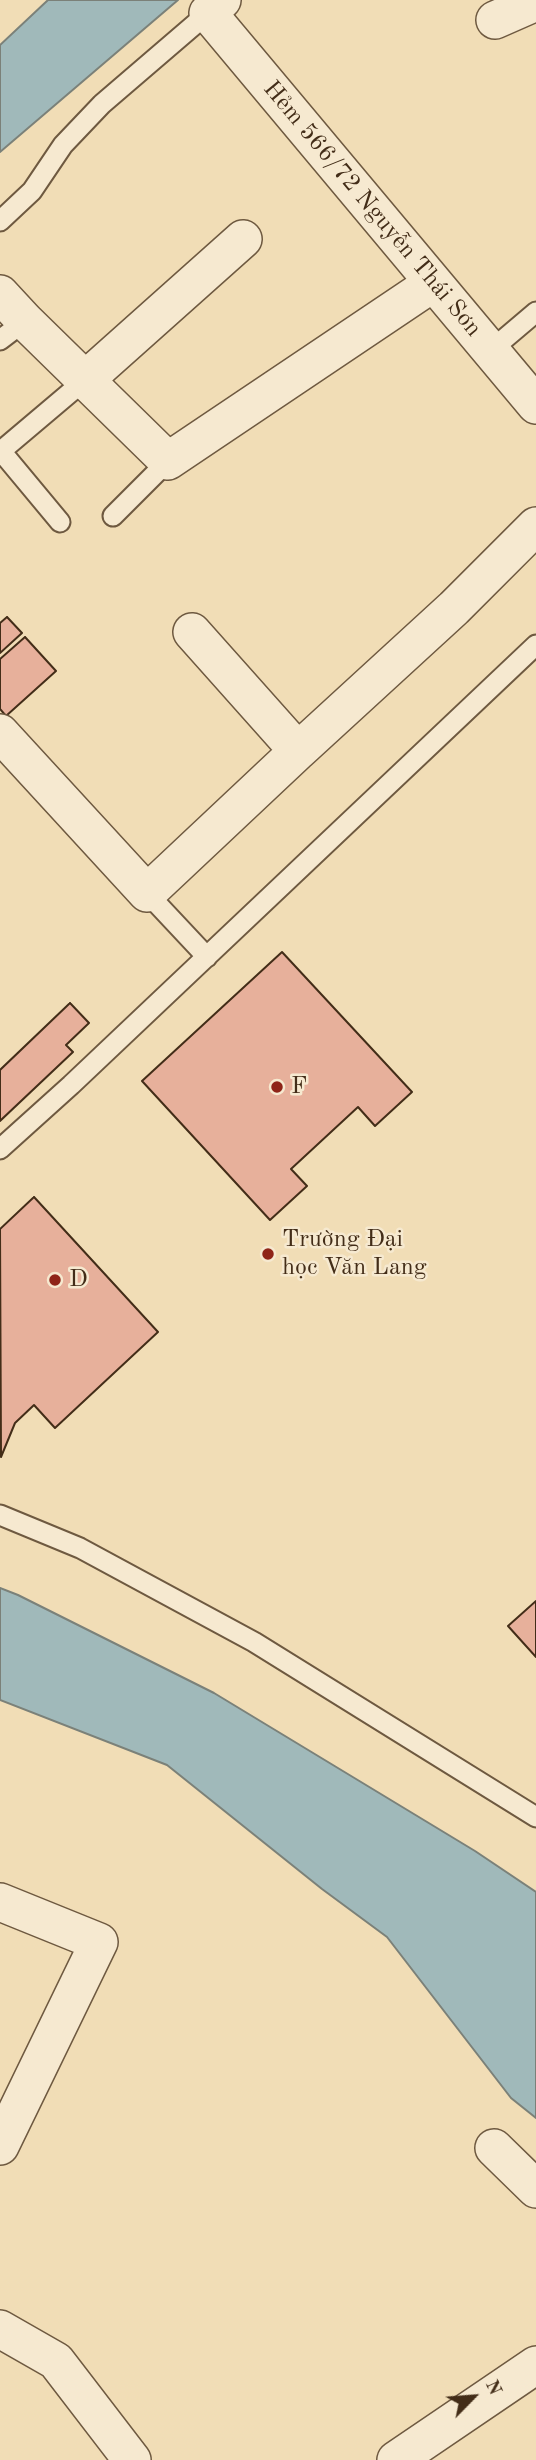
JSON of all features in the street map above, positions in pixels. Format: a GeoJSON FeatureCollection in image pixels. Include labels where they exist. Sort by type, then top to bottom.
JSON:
{"type":"FeatureCollection","features":[{"type":"Feature","properties":{"kind":"street"},"geometry":{"type":"LineString","coordinates":[[495,20],[536,2]]}},
{"type":"Feature","properties":{"kind":"street","name":"Hẻm 566/72 Nguyễn Thái Sơn"},"geometry":{"type":"LineString","coordinates":[[215,7],[433,283],[536,405]]}},
{"type":"Feature","properties":{"kind":"street"},"geometry":{"type":"LineString","coordinates":[[85,380],[243,239]]}},
{"type":"Feature","properties":{"kind":"street"},"geometry":{"type":"LineString","coordinates":[[0,294],[12,331],[85,380],[168,461],[433,283]]}},
{"type":"Feature","properties":{"kind":"street"},"geometry":{"type":"LineString","coordinates":[[0,733],[148,893],[454,608],[536,526]]}},
{"type":"Feature","properties":{"kind":"street"},"geometry":{"type":"LineString","coordinates":[[192,632],[298,751]]}},
{"type":"Feature","properties":{"kind":"street"},"geometry":{"type":"LineString","coordinates":[[0,1902],[99,1942],[0,2146]]}},
{"type":"Feature","properties":{"kind":"street"},"geometry":{"type":"LineString","coordinates":[[494,2148],[536,2189]]}},
{"type":"Feature","properties":{"kind":"street"},"geometry":{"type":"LineString","coordinates":[[0,2329],[56,2361],[132,2460]]}},
{"type":"Feature","properties":{"kind":"street"},"geometry":{"type":"LineString","coordinates":[[396,2460],[536,2365]]}},
{"type":"Feature","properties":{"kind":"lane","name":"Hẻm 566/72 Nguyễn Thái Sơn"},"geometry":{"type":"LineString","coordinates":[[0,221],[32,191],[63,145],[102,104],[215,7]]}},
{"type":"Feature","properties":{"kind":"lane"},"geometry":{"type":"LineString","coordinates":[[490,351],[536,312]]}},
{"type":"Feature","properties":{"kind":"lane"},"geometry":{"type":"LineString","coordinates":[[60,522],[1,451],[85,380]]}},
{"type":"Feature","properties":{"kind":"lane"},"geometry":{"type":"LineString","coordinates":[[113,516],[168,461]]}},
{"type":"Feature","properties":{"kind":"lane"},"geometry":{"type":"LineString","coordinates":[[0,1149],[536,645]]}},
{"type":"Feature","properties":{"kind":"lane"},"geometry":{"type":"LineString","coordinates":[[148,893],[207,957]]}},
{"type":"Feature","properties":{"kind":"lane"},"geometry":{"type":"LineString","coordinates":[[0,1515],[80,1548],[254,1642],[536,1817]]}},
{"type":"Feature","properties":{"kind":"water"},"geometry":{"type":"Polygon","coordinates":[[[48,0],[178,0],[0,152],[0,45],[48,0]]]}},
{"type":"Feature","properties":{"kind":"water"},"geometry":{"type":"Polygon","coordinates":[[[0,1588],[214,1693],[475,1851],[536,1892],[536,2118],[511,2098],[387,1937],[322,1889],[167,1765],[0,1700],[0,1588]]]}},
{"type":"Feature","properties":{"kind":"building"},"geometry":{"type":"Polygon","coordinates":[[[7,617],[22,633],[0,653],[0,623],[7,617]]]}},
{"type":"Feature","properties":{"kind":"building"},"geometry":{"type":"Polygon","coordinates":[[[25,637],[56,671],[6,716],[0,709],[0,659],[25,637]]]}},
{"type":"Feature","properties":{"kind":"building","name":"F"},"geometry":{"type":"Polygon","coordinates":[[[282,952],[412,1092],[375,1126],[358,1107],[291,1169],[307,1186],[270,1220],[142,1081],[282,952]]]}},
{"type":"Feature","properties":{"kind":"building"},"geometry":{"type":"Polygon","coordinates":[[[70,1003],[89,1023],[66,1045],[73,1052],[0,1121],[0,1070],[70,1003]]]}},
{"type":"Feature","properties":{"kind":"building","name":"D"},"geometry":{"type":"Polygon","coordinates":[[[34,1197],[158,1332],[55,1428],[34,1405],[15,1423],[1,1457],[0,1229],[34,1197]]]}},
{"type":"Feature","properties":{"kind":"building"},"geometry":{"type":"Polygon","coordinates":[[[536,1601],[536,1657],[508,1626],[536,1601]]]}},
{"type":"Feature","properties":{"kind":"place","name":"F"},"geometry":{"type":"Point","coordinates":[277,1087]}},
{"type":"Feature","properties":{"kind":"place","name":"Trường Đại học Văn Lang"},"geometry":{"type":"Point","coordinates":[268,1254]}},
{"type":"Feature","properties":{"kind":"place","name":"D"},"geometry":{"type":"Point","coordinates":[55,1280]}}]}
